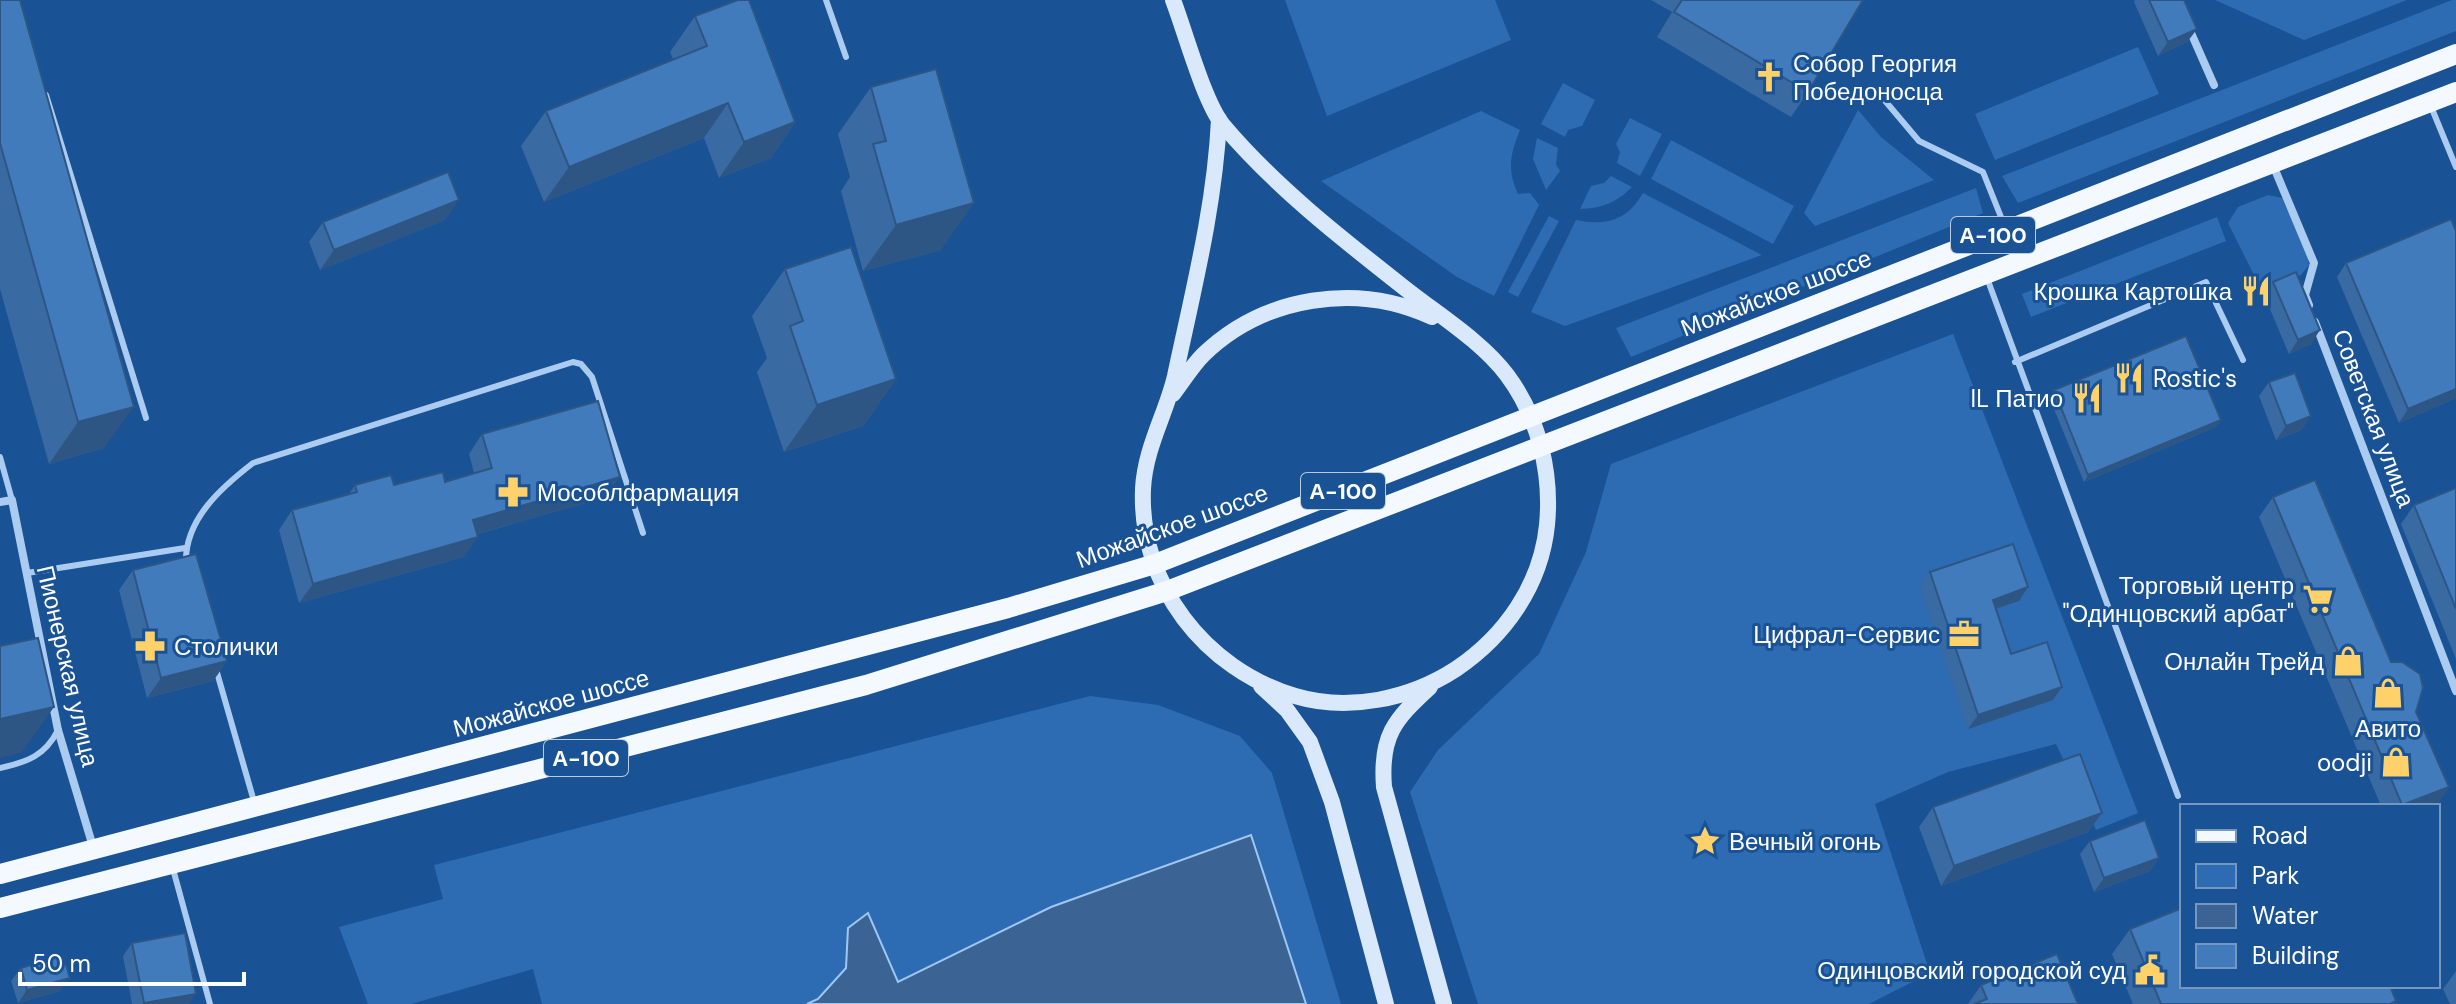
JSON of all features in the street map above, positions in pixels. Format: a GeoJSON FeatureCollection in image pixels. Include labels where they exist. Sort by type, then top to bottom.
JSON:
{"type":"FeatureCollection","features":[{"type":"Feature","properties":{"kind":"main road"},"geometry":{"type":"LineString","coordinates":[[1173,0],[1219,119],[1217,154],[1202,249],[1170,398],[1151,442],[1143,488],[1146,535],[1155,564],[1183,621],[1217,656],[1257,682],[1287,710],[1310,742],[1332,802],[1386,1004]]}},
{"type":"Feature","properties":{"kind":"main road","name":"Можайское шоссе"},"geometry":{"type":"LineString","coordinates":[[0,874],[992,612],[1155,564],[2456,54]]}},
{"type":"Feature","properties":{"kind":"main road","name":"А-100"},"geometry":{"type":"LineString","coordinates":[[0,908],[866,685],[1167,591],[2271,161],[2456,92]]}},
{"type":"Feature","properties":{"kind":"main road"},"geometry":{"type":"LineString","coordinates":[[1219,119],[1343,239],[1457,329],[1506,373],[1531,418],[1541,447],[1550,489],[1544,549],[1521,604],[1483,650],[1434,684],[1399,716],[1385,743],[1382,762],[1384,787],[1444,1004]]}},
{"type":"Feature","properties":{"kind":"main road"},"geometry":{"type":"LineString","coordinates":[[1170,398],[1203,355],[1247,322],[1298,302],[1353,296],[1407,306],[1457,329]]}},
{"type":"Feature","properties":{"kind":"main road"},"geometry":{"type":"LineString","coordinates":[[1257,682],[1300,697],[1345,703],[1390,698],[1434,684]]}},
{"type":"Feature","properties":{"kind":"street"},"geometry":{"type":"LineString","coordinates":[[2182,14],[2214,85]]}},
{"type":"Feature","properties":{"kind":"street","name":"Советская улица"},"geometry":{"type":"LineString","coordinates":[[2271,161],[2314,263],[2305,295],[2456,691]]}},
{"type":"Feature","properties":{"kind":"street"},"geometry":{"type":"LineString","coordinates":[[0,502],[12,500]]}},
{"type":"Feature","properties":{"kind":"street","name":"Пионерская улица"},"geometry":{"type":"LineString","coordinates":[[12,500],[58,730],[94,850]]}},
{"type":"Feature","properties":{"kind":"lane"},"geometry":{"type":"LineString","coordinates":[[826,0],[846,57]]}},
{"type":"Feature","properties":{"kind":"lane"},"geometry":{"type":"LineString","coordinates":[[44,90],[146,418]]}},
{"type":"Feature","properties":{"kind":"lane"},"geometry":{"type":"LineString","coordinates":[[1881,96],[1919,141],[1983,172],[2006,230]]}},
{"type":"Feature","properties":{"kind":"lane"},"geometry":{"type":"LineString","coordinates":[[2428,101],[2456,167]]}},
{"type":"Feature","properties":{"kind":"lane"},"geometry":{"type":"LineString","coordinates":[[1985,273],[2015,362],[2178,796]]}},
{"type":"Feature","properties":{"kind":"lane"},"geometry":{"type":"LineString","coordinates":[[2015,362],[2206,282],[2243,360]]}},
{"type":"Feature","properties":{"kind":"lane"},"geometry":{"type":"LineString","coordinates":[[186,566],[185,548],[202,513],[225,484],[253,463],[573,362],[581,364],[592,377],[643,533]]}},
{"type":"Feature","properties":{"kind":"lane"},"geometry":{"type":"LineString","coordinates":[[0,457],[12,500]]}},
{"type":"Feature","properties":{"kind":"lane"},"geometry":{"type":"LineString","coordinates":[[27,573],[185,548]]}},
{"type":"Feature","properties":{"kind":"lane"},"geometry":{"type":"LineString","coordinates":[[212,656],[255,808]]}},
{"type":"Feature","properties":{"kind":"lane"},"geometry":{"type":"LineString","coordinates":[[0,768],[35,758],[47,750],[58,730]]}},
{"type":"Feature","properties":{"kind":"lane"},"geometry":{"type":"LineString","coordinates":[[172,866],[210,1004]]}},
{"type":"Feature","properties":{"kind":"green space"},"geometry":{"type":"Polygon","coordinates":[[[1285,0],[1495,0],[1511,40],[1327,116],[1285,0]]]}},
{"type":"Feature","properties":{"kind":"green space"},"geometry":{"type":"Polygon","coordinates":[[[2215,0],[2407,0],[2304,40],[2215,0]]]}},
{"type":"Feature","properties":{"kind":"green space"},"geometry":{"type":"Polygon","coordinates":[[[2456,0],[2456,31],[2018,203],[2002,176],[2456,0]]]}},
{"type":"Feature","properties":{"kind":"green space"},"geometry":{"type":"Polygon","coordinates":[[[2138,47],[2159,94],[1995,160],[1975,114],[2138,47]]]}},
{"type":"Feature","properties":{"kind":"green space"},"geometry":{"type":"Polygon","coordinates":[[[1563,83],[1595,100],[1582,126],[1568,130],[1565,137],[1541,124],[1563,83]]]}},
{"type":"Feature","properties":{"kind":"green space"},"geometry":{"type":"Polygon","coordinates":[[[1858,110],[1881,137],[1934,180],[1815,226],[1804,213],[1858,110]]]}},
{"type":"Feature","properties":{"kind":"green space"},"geometry":{"type":"Polygon","coordinates":[[[1481,111],[1520,130],[1512,155],[1512,177],[1518,194],[1530,193],[1539,205],[1494,296],[1457,277],[1321,181],[1481,111]]]}},
{"type":"Feature","properties":{"kind":"green space"},"geometry":{"type":"Polygon","coordinates":[[[1630,118],[1662,134],[1640,176],[1617,163],[1620,152],[1616,144],[1630,118]]]}},
{"type":"Feature","properties":{"kind":"green space"},"geometry":{"type":"Polygon","coordinates":[[[1537,138],[1558,148],[1556,164],[1560,171],[1546,190],[1533,159],[1537,138]]]}},
{"type":"Feature","properties":{"kind":"green space"},"geometry":{"type":"Polygon","coordinates":[[[1671,140],[1794,206],[1773,244],[1651,179],[1671,140]]]}},
{"type":"Feature","properties":{"kind":"green space"},"geometry":{"type":"Polygon","coordinates":[[[1611,176],[1632,187],[1608,204],[1580,209],[1591,186],[1604,183],[1611,176]]]}},
{"type":"Feature","properties":{"kind":"green space"},"geometry":{"type":"Polygon","coordinates":[[[1976,188],[1983,213],[1631,357],[1616,328],[1976,188]]]}},
{"type":"Feature","properties":{"kind":"green space"},"geometry":{"type":"Polygon","coordinates":[[[1643,193],[1762,255],[1565,326],[1531,312],[1576,220],[1597,222],[1615,219],[1630,210],[1643,193]]]}},
{"type":"Feature","properties":{"kind":"green space"},"geometry":{"type":"Polygon","coordinates":[[[2268,195],[2282,198],[2307,253],[2309,265],[2301,275],[2261,289],[2228,223],[2238,207],[2268,195]]]}},
{"type":"Feature","properties":{"kind":"green space"},"geometry":{"type":"Polygon","coordinates":[[[1549,216],[1559,221],[1518,297],[1508,292],[1549,216]]]}},
{"type":"Feature","properties":{"kind":"green space"},"geometry":{"type":"Polygon","coordinates":[[[2217,217],[2226,241],[2031,317],[2022,294],[2217,217]]]}},
{"type":"Feature","properties":{"kind":"green space"},"geometry":{"type":"Polygon","coordinates":[[[1953,334],[2138,813],[2096,830],[2056,744],[1948,772],[1875,804],[1930,973],[1869,1004],[1478,1004],[1410,792],[1438,750],[1539,654],[1586,552],[1611,464],[1953,334]]]}},
{"type":"Feature","properties":{"kind":"green space"},"geometry":{"type":"Polygon","coordinates":[[[1090,696],[1158,705],[1240,736],[1272,773],[1341,1004],[1306,1004],[1251,835],[968,950],[898,982],[868,914],[848,929],[846,967],[818,999],[807,1004],[542,1004],[533,969],[411,1004],[368,1004],[339,927],[443,899],[434,865],[1090,696]]]}},
{"type":"Feature","properties":{"kind":"water"},"geometry":{"type":"Polygon","coordinates":[[[1251,835],[1306,1004],[807,1004],[818,999],[846,968],[848,928],[868,913],[898,982],[1051,907],[1251,835]]]}},
{"type":"Feature","properties":{"kind":"building"},"geometry":{"type":"Polygon","coordinates":[[[0,0],[20,0],[134,407],[78,422],[0,143],[0,0]]]}},
{"type":"Feature","properties":{"kind":"building"},"geometry":{"type":"Polygon","coordinates":[[[738,0],[749,0],[795,122],[744,142],[728,103],[569,167],[546,111],[707,46],[695,16],[738,0]]]}},
{"type":"Feature","properties":{"kind":"building","name":"Собор Георгия Победоносца"},"geometry":{"type":"Polygon","coordinates":[[[1682,0],[1863,0],[1808,92],[1674,12],[1682,0]]]}},
{"type":"Feature","properties":{"kind":"building"},"geometry":{"type":"Polygon","coordinates":[[[2149,0],[2184,0],[2197,29],[2168,42],[2149,0]]]}},
{"type":"Feature","properties":{"kind":"building"},"geometry":{"type":"Polygon","coordinates":[[[936,69],[974,203],[896,225],[873,144],[886,141],[871,87],[936,69]]]}},
{"type":"Feature","properties":{"kind":"building"},"geometry":{"type":"Polygon","coordinates":[[[448,172],[459,200],[334,250],[323,222],[448,172]]]}},
{"type":"Feature","properties":{"kind":"building"},"geometry":{"type":"Polygon","coordinates":[[[2451,219],[2456,231],[2456,389],[2408,409],[2346,263],[2451,219]]]}},
{"type":"Feature","properties":{"kind":"building"},"geometry":{"type":"Polygon","coordinates":[[[851,247],[896,379],[817,405],[790,326],[803,321],[785,269],[851,247]]]}},
{"type":"Feature","properties":{"kind":"building"},"geometry":{"type":"Polygon","coordinates":[[[2296,272],[2320,330],[2298,340],[2273,282],[2296,272]]]}},
{"type":"Feature","properties":{"kind":"building"},"geometry":{"type":"Polygon","coordinates":[[[2186,336],[2221,420],[2088,475],[2054,390],[2186,336]]]}},
{"type":"Feature","properties":{"kind":"building"},"geometry":{"type":"Polygon","coordinates":[[[2295,373],[2311,416],[2286,426],[2269,382],[2295,373]]]}},
{"type":"Feature","properties":{"kind":"building"},"geometry":{"type":"Polygon","coordinates":[[[598,401],[620,477],[473,520],[478,537],[313,584],[292,510],[357,492],[355,485],[391,475],[394,485],[443,472],[445,482],[492,468],[482,434],[598,401]]]}},
{"type":"Feature","properties":{"kind":"building"},"geometry":{"type":"Polygon","coordinates":[[[2315,480],[2391,662],[2402,662],[2420,674],[2423,688],[2416,712],[2449,787],[2402,804],[2273,497],[2315,480]]]}},
{"type":"Feature","properties":{"kind":"building"},"geometry":{"type":"Polygon","coordinates":[[[2456,488],[2456,609],[2414,505],[2456,488]]]}},
{"type":"Feature","properties":{"kind":"building"},"geometry":{"type":"Polygon","coordinates":[[[2013,544],[2028,587],[1993,600],[2011,654],[2047,642],[2062,687],[1978,715],[1930,572],[2013,544]]]}},
{"type":"Feature","properties":{"kind":"building"},"geometry":{"type":"Polygon","coordinates":[[[196,554],[227,661],[161,678],[133,570],[196,554]]]}},
{"type":"Feature","properties":{"kind":"building"},"geometry":{"type":"Polygon","coordinates":[[[38,638],[54,707],[0,719],[0,646],[38,638]]]}},
{"type":"Feature","properties":{"kind":"building"},"geometry":{"type":"Polygon","coordinates":[[[2080,754],[2102,813],[1954,866],[1933,807],[2080,754]]]}},
{"type":"Feature","properties":{"kind":"building"},"geometry":{"type":"Polygon","coordinates":[[[2145,820],[2159,858],[2104,878],[2090,841],[2145,820]]]}},
{"type":"Feature","properties":{"kind":"building","name":"Одинцовский городской суд"},"geometry":{"type":"Polygon","coordinates":[[[2180,909],[2180,988],[2391,988],[2396,1001],[2390,1004],[2161,1004],[2130,929],[2180,909]]]}},
{"type":"Feature","properties":{"kind":"building"},"geometry":{"type":"Polygon","coordinates":[[[185,933],[196,994],[144,1003],[132,943],[185,933]]]}},
{"type":"Feature","properties":{"kind":"building"},"geometry":{"type":"Polygon","coordinates":[[[2057,954],[2078,1004],[1974,1004],[1987,999],[1981,985],[2057,954]]]}},
{"type":"Feature","properties":{"kind":"building"},"geometry":{"type":"Polygon","coordinates":[[[63,955],[70,978],[27,990],[21,968],[63,955]]]}},
{"type":"Feature","properties":{"kind":"place","name":"Собор Георгия Победоносца"},"geometry":{"type":"Point","coordinates":[1769,77]}},
{"type":"Feature","properties":{"kind":"place","name":"Крошка Картошка"},"geometry":{"type":"Point","coordinates":[2256,291]}},
{"type":"Feature","properties":{"kind":"place","name":"Rostic's"},"geometry":{"type":"Point","coordinates":[2129,378]}},
{"type":"Feature","properties":{"kind":"place","name":"IL Патио"},"geometry":{"type":"Point","coordinates":[2087,398]}},
{"type":"Feature","properties":{"kind":"place","name":"Мособлфармация"},"geometry":{"type":"Point","coordinates":[513,492]}},
{"type":"Feature","properties":{"kind":"place","name":"Торговый центр \"Одинцовский арбат\""},"geometry":{"type":"Point","coordinates":[2318,599]}},
{"type":"Feature","properties":{"kind":"place","name":"Цифрал-Сервис"},"geometry":{"type":"Point","coordinates":[1964,634]}},
{"type":"Feature","properties":{"kind":"place","name":"Столички"},"geometry":{"type":"Point","coordinates":[150,646]}},
{"type":"Feature","properties":{"kind":"place","name":"Онлайн Трейд"},"geometry":{"type":"Point","coordinates":[2348,661]}},
{"type":"Feature","properties":{"kind":"place","name":"Авито"},"geometry":{"type":"Point","coordinates":[2388,693]}},
{"type":"Feature","properties":{"kind":"place","name":"oodji"},"geometry":{"type":"Point","coordinates":[2396,762]}},
{"type":"Feature","properties":{"kind":"place","name":"Вечный огонь"},"geometry":{"type":"Point","coordinates":[1705,841]}},
{"type":"Feature","properties":{"kind":"place","name":"Одинцовский городской суд"},"geometry":{"type":"Point","coordinates":[2150,970]}}]}
